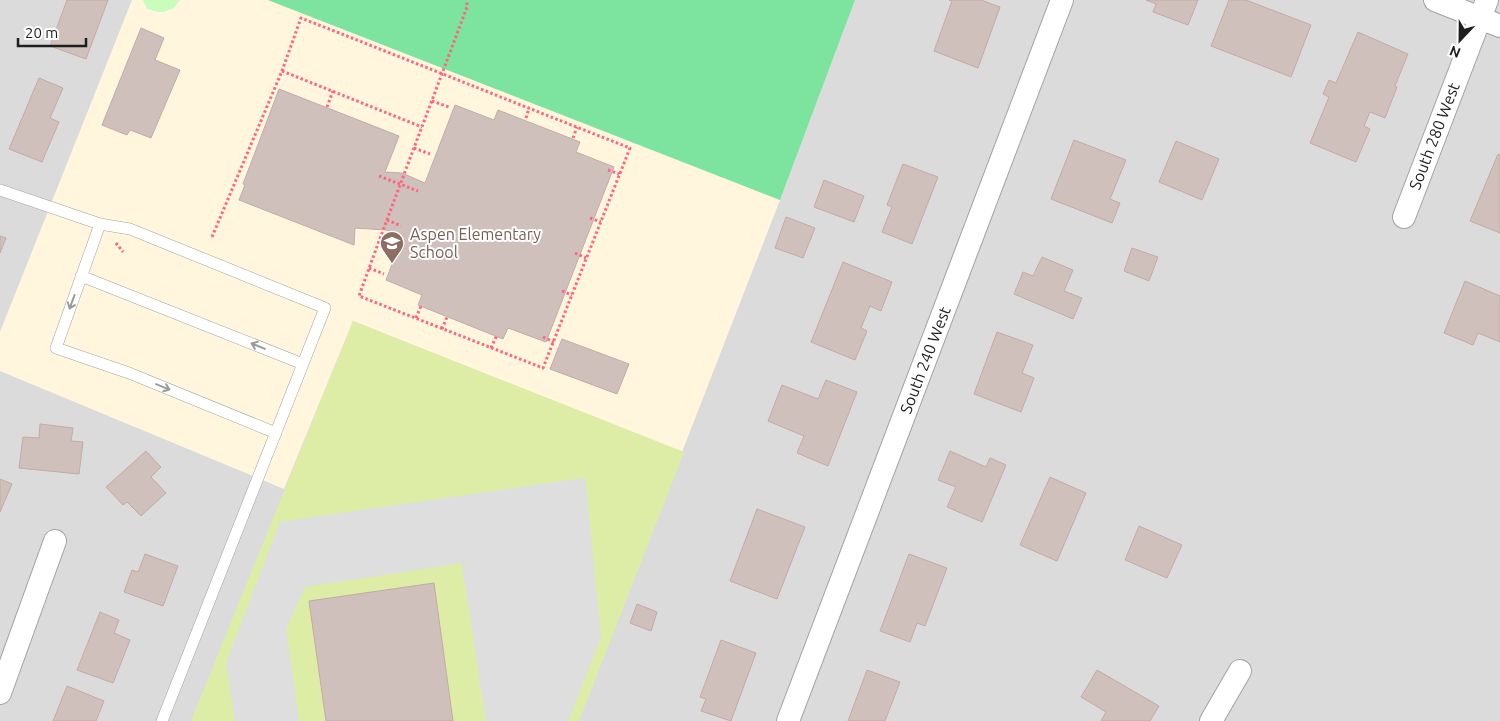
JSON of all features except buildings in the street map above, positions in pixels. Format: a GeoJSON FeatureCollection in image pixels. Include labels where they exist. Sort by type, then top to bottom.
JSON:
{"type":"FeatureCollection","features":[{"type":"Feature","properties":{"kind":"street","name":"South 240 West"},"geometry":{"type":"LineString","coordinates":[[788,721],[1062,0]]}},
{"type":"Feature","properties":{"kind":"street"},"geometry":{"type":"LineString","coordinates":[[1435,0],[1483,9],[1500,26]]}},
{"type":"Feature","properties":{"kind":"street","name":"South 280 West"},"geometry":{"type":"LineString","coordinates":[[1404,217],[1483,9]]}},
{"type":"Feature","properties":{"kind":"street"},"geometry":{"type":"LineString","coordinates":[[0,693],[55,541]]}},
{"type":"Feature","properties":{"kind":"street"},"geometry":{"type":"LineString","coordinates":[[1211,721],[1240,671]]}},
{"type":"Feature","properties":{"kind":"lane"},"geometry":{"type":"LineString","coordinates":[[0,190],[100,224],[130,229],[325,308],[162,721]]}},
{"type":"Feature","properties":{"kind":"lane"},"geometry":{"type":"LineString","coordinates":[[100,224],[56,348],[129,373],[276,433]]}},
{"type":"Feature","properties":{"kind":"lane"},"geometry":{"type":"LineString","coordinates":[[81,276],[303,364]]}},
{"type":"Feature","properties":{"kind":"path"},"geometry":{"type":"LineString","coordinates":[[212,237],[282,71],[301,18],[442,74],[578,127],[630,148],[543,368],[359,296],[414,148],[432,101],[442,74],[467,8],[467,0]]}},
{"type":"Feature","properties":{"kind":"path"},"geometry":{"type":"LineString","coordinates":[[282,71],[422,127]]}},
{"type":"Feature","properties":{"kind":"path"},"geometry":{"type":"LineString","coordinates":[[327,106],[333,91]]}},
{"type":"Feature","properties":{"kind":"path"},"geometry":{"type":"LineString","coordinates":[[432,101],[449,107]]}},
{"type":"Feature","properties":{"kind":"path"},"geometry":{"type":"LineString","coordinates":[[526,118],[529,108]]}},
{"type":"Feature","properties":{"kind":"path"},"geometry":{"type":"LineString","coordinates":[[573,138],[578,127]]}},
{"type":"Feature","properties":{"kind":"path"},"geometry":{"type":"LineString","coordinates":[[414,148],[430,154]]}},
{"type":"Feature","properties":{"kind":"path"},"geometry":{"type":"LineString","coordinates":[[608,170],[619,174]]}},
{"type":"Feature","properties":{"kind":"path"},"geometry":{"type":"LineString","coordinates":[[380,176],[418,191]]}},
{"type":"Feature","properties":{"kind":"path"},"geometry":{"type":"LineString","coordinates":[[590,218],[600,222]]}},
{"type":"Feature","properties":{"kind":"path"},"geometry":{"type":"LineString","coordinates":[[387,220],[401,226]]}},
{"type":"Feature","properties":{"kind":"path"},"geometry":{"type":"LineString","coordinates":[[575,253],[586,258]]}},
{"type":"Feature","properties":{"kind":"path"},"geometry":{"type":"LineString","coordinates":[[369,268],[384,274]]}},
{"type":"Feature","properties":{"kind":"path"},"geometry":{"type":"LineString","coordinates":[[562,291],[572,295]]}},
{"type":"Feature","properties":{"kind":"path"},"geometry":{"type":"LineString","coordinates":[[416,318],[421,306]]}},
{"type":"Feature","properties":{"kind":"path"},"geometry":{"type":"LineString","coordinates":[[442,328],[447,317]]}},
{"type":"Feature","properties":{"kind":"path"},"geometry":{"type":"LineString","coordinates":[[491,348],[497,336]]}},
{"type":"Feature","properties":{"kind":"path"},"geometry":{"type":"LineString","coordinates":[[543,337],[554,342]]}},
{"type":"Feature","properties":{"kind":"shaded area"},"geometry":{"type":"Polygon","coordinates":[[[0,0],[268,0],[780,200],[855,0],[1500,0],[1500,721],[0,721],[0,0]]]}},
{"type":"Feature","properties":{"kind":"shaded area","name":"Aspen Elementary School"},"geometry":{"type":"Polygon","coordinates":[[[132,0],[268,0],[780,200],[682,452],[353,321],[284,489],[0,371],[0,332],[132,0]]]}},
{"type":"Feature","properties":{"kind":"shaded area"},"geometry":{"type":"Polygon","coordinates":[[[585,478],[601,637],[568,721],[486,721],[462,563],[305,587],[286,629],[299,721],[235,721],[226,663],[280,522],[585,478]]]}},
{"type":"Feature","properties":{"kind":"green space"},"geometry":{"type":"Polygon","coordinates":[[[143,0],[180,0],[174,8],[158,12],[147,9],[143,0]]]}},
{"type":"Feature","properties":{"kind":"green space"},"geometry":{"type":"Polygon","coordinates":[[[268,0],[855,0],[780,200],[268,0]]]}},
{"type":"Feature","properties":{"kind":"green space"},"geometry":{"type":"Polygon","coordinates":[[[353,321],[684,452],[579,721],[568,721],[601,637],[585,478],[280,522],[226,663],[235,721],[191,721],[353,321]]]}},
{"type":"Feature","properties":{"kind":"green space"},"geometry":{"type":"Polygon","coordinates":[[[462,563],[486,721],[299,721],[286,629],[305,587],[462,563]]]}},
{"type":"Feature","properties":{"kind":"place","name":"Aspen Elementary School"},"geometry":{"type":"Point","coordinates":[392,264]}}]}
